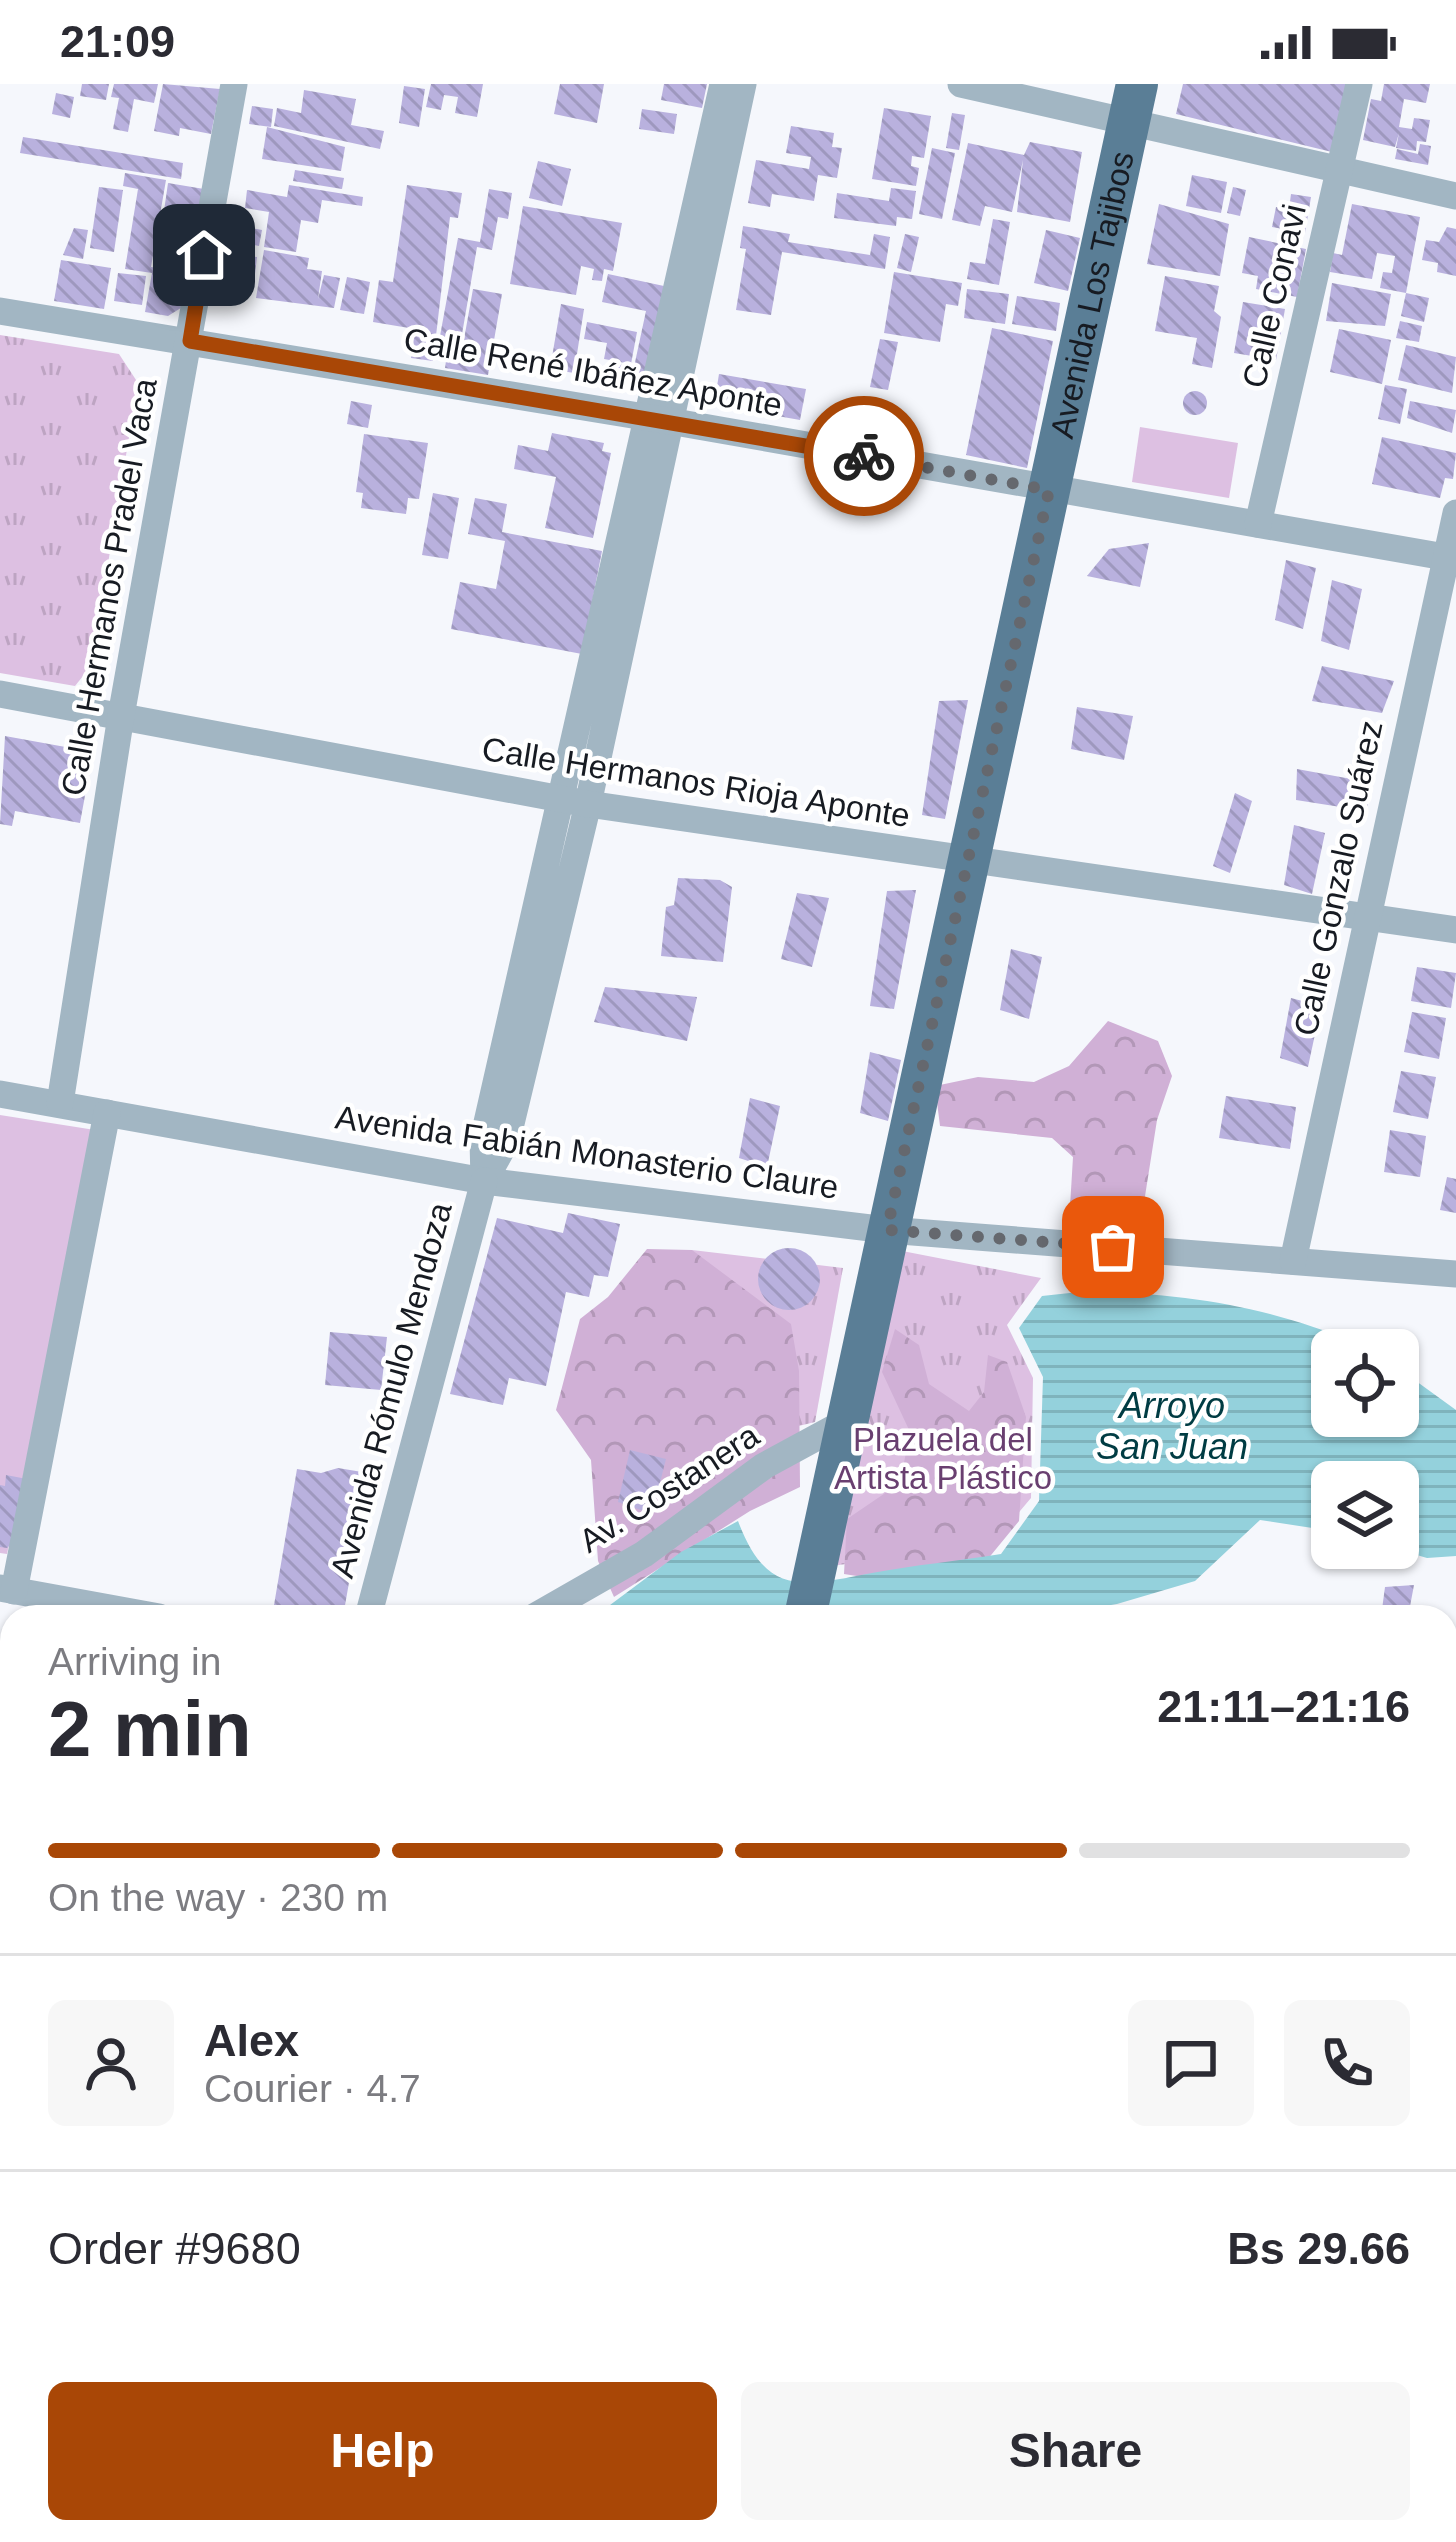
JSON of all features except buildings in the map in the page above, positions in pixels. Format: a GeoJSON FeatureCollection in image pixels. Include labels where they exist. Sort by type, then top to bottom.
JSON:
{"type":"FeatureCollection","features":[{"type":"Feature","properties":{"kind":"main road","name":"Avenida Los Tajibos"},"geometry":{"type":"LineString","coordinates":[[808,1605],[1132,103]]}},
{"type":"Feature","properties":{"kind":"street","name":"Calle Hermanos Pradel Vaca"},"geometry":{"type":"LineString","coordinates":[[60,1103],[121,716],[234,84]]}},
{"type":"Feature","properties":{"kind":"street","name":"Avenida Rómulo Mendoza"},"geometry":{"type":"LineString","coordinates":[[371,1605],[484,1181],[483,1140],[574,802],[658,419],[723,84]]}},
{"type":"Feature","properties":{"kind":"street","name":"Avenida Rómulo Mendoza"},"geometry":{"type":"LineString","coordinates":[[658,419],[743,84]]}},
{"type":"Feature","properties":{"kind":"street"},"geometry":{"type":"LineString","coordinates":[[961,84],[1132,103],[1340,169],[1456,196]]}},
{"type":"Feature","properties":{"kind":"street","name":"Calle Conavi"},"geometry":{"type":"LineString","coordinates":[[1258,524],[1359,84]]}},
{"type":"Feature","properties":{"kind":"street","name":"Calle René Ibáñez Aponte"},"geometry":{"type":"LineString","coordinates":[[0,311],[658,419],[1451,559]]}},
{"type":"Feature","properties":{"kind":"street","name":"Calle Gonzalo Suárez"},"geometry":{"type":"LineString","coordinates":[[1294,1261],[1365,914],[1451,559],[1456,513]]}},
{"type":"Feature","properties":{"kind":"street","name":"Calle Hermanos Rioja Aponte"},"geometry":{"type":"LineString","coordinates":[[0,694],[574,802],[1456,929]]}},
{"type":"Feature","properties":{"kind":"street","name":"Avenida Fabián Monasterio Claure"},"geometry":{"type":"LineString","coordinates":[[0,1094],[484,1181],[887,1230],[1456,1274]]}},
{"type":"Feature","properties":{"kind":"street"},"geometry":{"type":"LineString","coordinates":[[94,1605],[7,1589],[107,1113]]}},
{"type":"Feature","properties":{"kind":"street","name":"Av. Costanera"},"geometry":{"type":"LineString","coordinates":[[555,1605],[644,1554],[764,1466],[845,1422]]}},
{"type":"Feature","properties":{"kind":"green space"},"geometry":{"type":"Polygon","coordinates":[[[0,335],[119,354],[138,383],[91,666],[75,686],[0,673],[0,335]]]}},
{"type":"Feature","properties":{"kind":"green space"},"geometry":{"type":"Polygon","coordinates":[[[1140,427],[1238,443],[1229,498],[1132,482],[1140,427]]]}},
{"type":"Feature","properties":{"kind":"green space"},"geometry":{"type":"Polygon","coordinates":[[[1108,1021],[1158,1041],[1172,1076],[1157,1120],[1137,1247],[1068,1240],[1073,1157],[1052,1138],[940,1126],[935,1086],[978,1077],[1034,1082],[1069,1066],[1108,1021]]]}},
{"type":"Feature","properties":{"kind":"green space"},"geometry":{"type":"Polygon","coordinates":[[[0,1115],[95,1130],[7,1554],[0,1553],[0,1115]]]}},
{"type":"Feature","properties":{"kind":"green space"},"geometry":{"type":"Polygon","coordinates":[[[647,1249],[692,1250],[791,1324],[799,1371],[800,1487],[750,1511],[614,1597],[598,1561],[591,1460],[556,1410],[580,1319],[608,1297],[647,1249]]]}},
{"type":"Feature","properties":{"kind":"green space","name":"Plazuela del Artista Plástico"},"geometry":{"type":"Polygon","coordinates":[[[892,1249],[1041,1278],[1007,1325],[1033,1378],[1031,1498],[993,1543],[832,1566],[892,1249]]]}},
{"type":"Feature","properties":{"kind":"green space","name":"Plazuela del Artista Plástico"},"geometry":{"type":"Polygon","coordinates":[[[692,1250],[843,1268],[815,1422],[762,1435],[692,1250]]]}},
{"type":"Feature","properties":{"kind":"green space"},"geometry":{"type":"Polygon","coordinates":[[[895,1329],[919,1345],[929,1384],[969,1411],[984,1392],[988,1355],[1007,1362],[1026,1417],[1019,1521],[978,1571],[882,1580],[844,1574],[847,1519],[900,1483],[910,1432],[882,1372],[895,1329]]]}},
{"type":"Feature","properties":{"kind":"water","name":"Arroyo San Juan"},"geometry":{"type":"Polygon","coordinates":[[[1088,1291],[1227,1304],[1317,1329],[1311,1329],[1311,1437],[1419,1437],[1419,1383],[1456,1410],[1456,1556],[1419,1556],[1419,1461],[1311,1461],[1311,1528],[1260,1520],[1195,1581],[1117,1604],[610,1605],[681,1552],[738,1521],[761,1563],[790,1581],[826,1581],[1001,1554],[1039,1501],[1043,1377],[1019,1328],[1042,1296],[1088,1291]]]}},
{"type":"Feature","properties":{"kind":"way so far"},"geometry":{"type":"LineString","coordinates":[[864,456],[1049,490],[887,1230],[1113,1247]]}},
{"type":"Feature","properties":{"kind":"route"},"geometry":{"type":"LineString","coordinates":[[204,255],[190,341],[864,456]]}}]}
